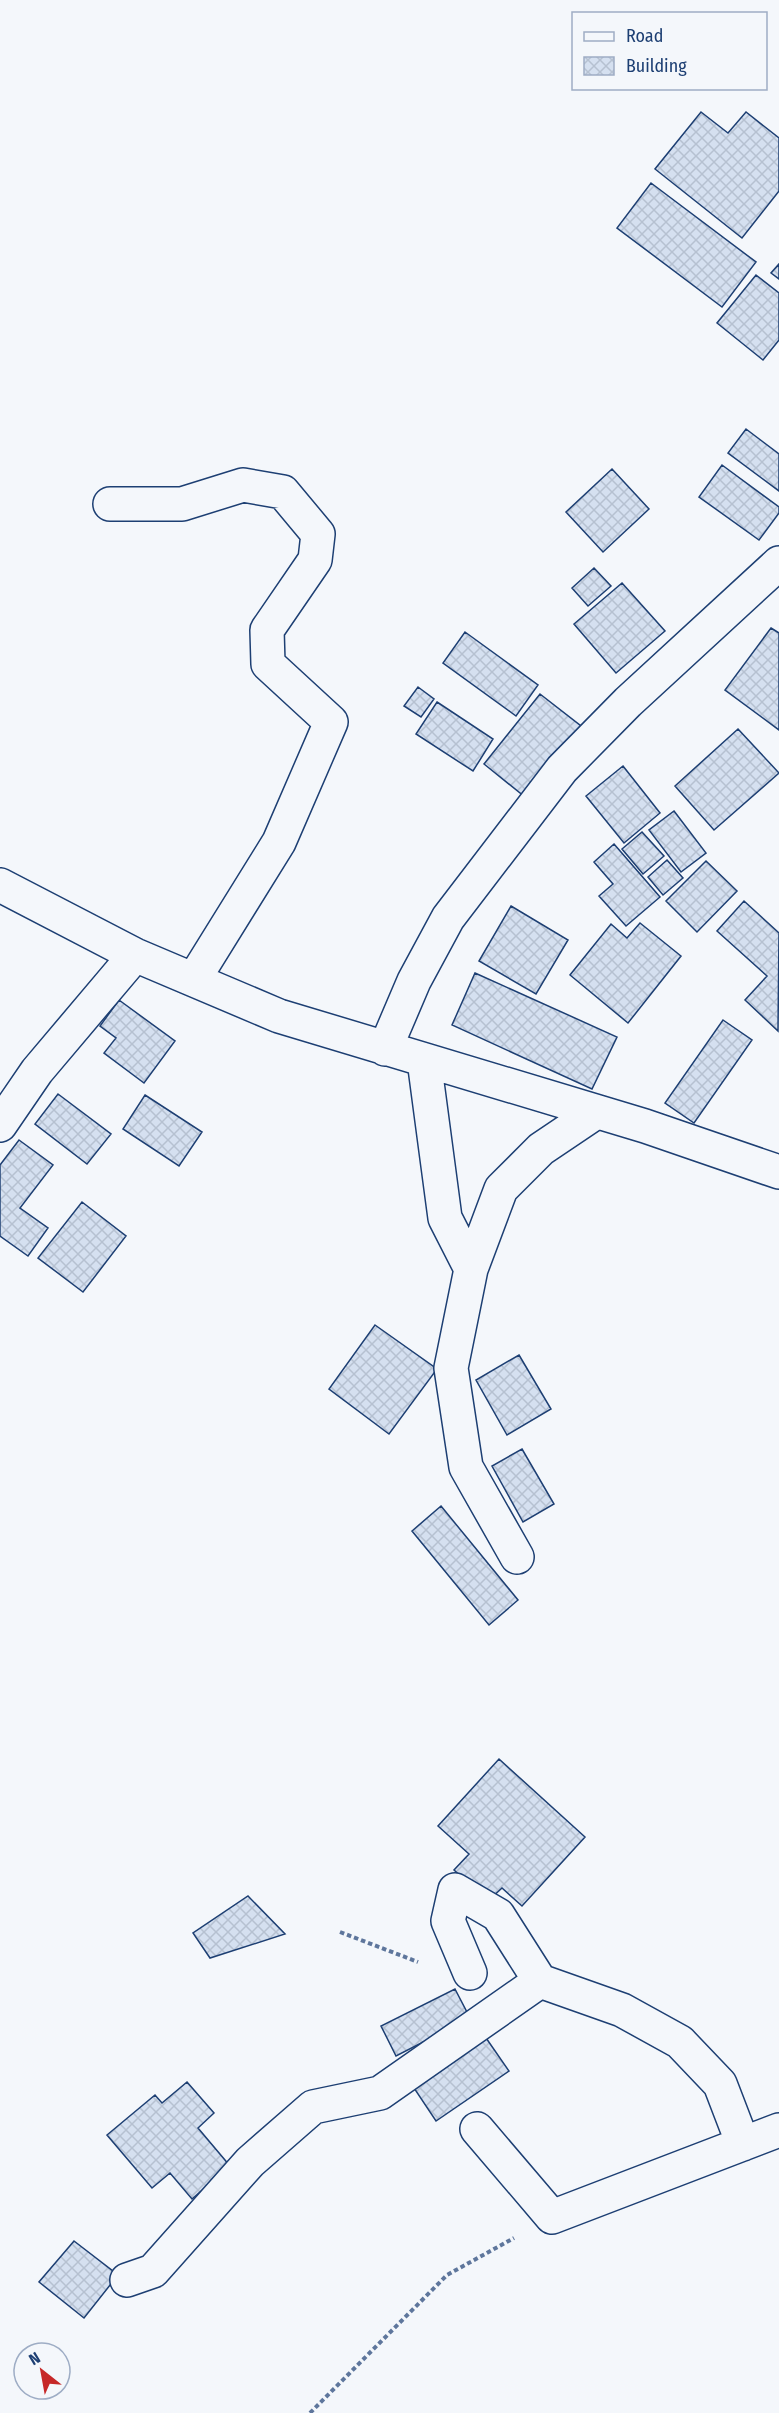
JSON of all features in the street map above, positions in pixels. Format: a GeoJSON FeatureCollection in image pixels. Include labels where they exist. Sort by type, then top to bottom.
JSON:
{"type":"FeatureCollection","features":[{"type":"Feature","properties":{"kind":"street"},"geometry":{"type":"LineString","coordinates":[[110,504],[182,504],[243,485],[284,492],[318,534],[315,560],[267,630],[268,664],[331,722],[279,842],[194,980]]}},
{"type":"Feature","properties":{"kind":"street"},"geometry":{"type":"LineString","coordinates":[[385,1049],[414,981],[448,918],[562,769],[636,694],[779,563]]}},
{"type":"Feature","properties":{"kind":"street"},"geometry":{"type":"LineString","coordinates":[[0,885],[135,955],[279,1016],[596,1112],[779,1172]]}},
{"type":"Feature","properties":{"kind":"street"},"geometry":{"type":"LineString","coordinates":[[0,1125],[37,1071],[135,955]]}},
{"type":"Feature","properties":{"kind":"street"},"geometry":{"type":"LineString","coordinates":[[424,1060],[445,1218],[471,1269]]}},
{"type":"Feature","properties":{"kind":"street"},"geometry":{"type":"LineString","coordinates":[[516,1557],[466,1467],[452,1368],[471,1269],[501,1189],[541,1149],[596,1112]]}},
{"type":"Feature","properties":{"kind":"street"},"geometry":{"type":"LineString","coordinates":[[470,1972],[448,1921],[455,1890],[498,1915],[540,1981],[622,2010],[680,2042],[720,2084],[743,2144]]}},
{"type":"Feature","properties":{"kind":"street"},"geometry":{"type":"LineString","coordinates":[[128,2280],[153,2271],[250,2162],[313,2107],[381,2093],[540,1981]]}},
{"type":"Feature","properties":{"kind":"street"},"geometry":{"type":"LineString","coordinates":[[477,2129],[552,2217],[779,2130]]}},
{"type":"Feature","properties":{"kind":"path"},"geometry":{"type":"LineString","coordinates":[[310,2413],[447,2275],[552,2217]]}},
{"type":"Feature","properties":{"kind":"building"},"geometry":{"type":"Polygon","coordinates":[[[701,112],[728,133],[746,112],[779,138],[779,191],[742,238],[655,169],[701,112]]]}},
{"type":"Feature","properties":{"kind":"building"},"geometry":{"type":"Polygon","coordinates":[[[651,183],[756,262],[722,307],[617,228],[651,183]]]}},
{"type":"Feature","properties":{"kind":"building"},"geometry":{"type":"Polygon","coordinates":[[[779,264],[779,279],[771,273],[779,264]]]}},
{"type":"Feature","properties":{"kind":"building"},"geometry":{"type":"Polygon","coordinates":[[[756,275],[779,293],[779,340],[763,360],[717,323],[756,275]]]}},
{"type":"Feature","properties":{"kind":"building"},"geometry":{"type":"Polygon","coordinates":[[[746,429],[779,454],[779,491],[728,453],[746,429]]]}},
{"type":"Feature","properties":{"kind":"building"},"geometry":{"type":"Polygon","coordinates":[[[722,465],[779,507],[779,513],[759,540],[699,497],[722,465]]]}},
{"type":"Feature","properties":{"kind":"building"},"geometry":{"type":"Polygon","coordinates":[[[612,469],[649,509],[603,552],[566,512],[612,469]]]}},
{"type":"Feature","properties":{"kind":"building"},"geometry":{"type":"Polygon","coordinates":[[[594,568],[611,586],[588,606],[572,588],[594,568]]]}},
{"type":"Feature","properties":{"kind":"building"},"geometry":{"type":"Polygon","coordinates":[[[622,583],[665,631],[616,673],[574,624],[622,583]]]}},
{"type":"Feature","properties":{"kind":"building"},"geometry":{"type":"Polygon","coordinates":[[[771,628],[779,633],[779,730],[725,690],[771,628]]]}},
{"type":"Feature","properties":{"kind":"building"},"geometry":{"type":"Polygon","coordinates":[[[465,632],[538,685],[516,716],[443,663],[465,632]]]}},
{"type":"Feature","properties":{"kind":"building"},"geometry":{"type":"Polygon","coordinates":[[[418,687],[434,699],[421,717],[404,706],[418,687]]]}},
{"type":"Feature","properties":{"kind":"building"},"geometry":{"type":"Polygon","coordinates":[[[540,694],[581,726],[525,797],[484,764],[540,694]]]}},
{"type":"Feature","properties":{"kind":"building"},"geometry":{"type":"Polygon","coordinates":[[[437,702],[493,739],[473,771],[416,734],[437,702]]]}},
{"type":"Feature","properties":{"kind":"building"},"geometry":{"type":"Polygon","coordinates":[[[738,729],[779,773],[714,830],[675,786],[738,729]]]}},
{"type":"Feature","properties":{"kind":"building"},"geometry":{"type":"Polygon","coordinates":[[[623,766],[660,813],[624,843],[586,796],[623,766]]]}},
{"type":"Feature","properties":{"kind":"building"},"geometry":{"type":"Polygon","coordinates":[[[674,811],[706,853],[681,872],[649,830],[674,811]]]}},
{"type":"Feature","properties":{"kind":"building"},"geometry":{"type":"Polygon","coordinates":[[[642,832],[664,856],[643,874],[622,849],[642,832]]]}},
{"type":"Feature","properties":{"kind":"building"},"geometry":{"type":"Polygon","coordinates":[[[614,844],[660,897],[626,926],[599,896],[613,884],[594,862],[614,844]]]}},
{"type":"Feature","properties":{"kind":"building"},"geometry":{"type":"Polygon","coordinates":[[[667,860],[683,878],[663,895],[648,877],[667,860]]]}},
{"type":"Feature","properties":{"kind":"building"},"geometry":{"type":"Polygon","coordinates":[[[706,861],[737,891],[697,932],[666,901],[706,861]]]}},
{"type":"Feature","properties":{"kind":"building"},"geometry":{"type":"Polygon","coordinates":[[[744,901],[779,933],[778,1031],[745,1000],[767,976],[717,931],[744,901]]]}},
{"type":"Feature","properties":{"kind":"building"},"geometry":{"type":"Polygon","coordinates":[[[511,906],[568,940],[536,994],[479,961],[511,906]]]}},
{"type":"Feature","properties":{"kind":"building"},"geometry":{"type":"Polygon","coordinates":[[[640,923],[681,956],[628,1023],[570,975],[611,924],[627,938],[640,923]]]}},
{"type":"Feature","properties":{"kind":"building"},"geometry":{"type":"Polygon","coordinates":[[[475,973],[617,1037],[592,1089],[452,1025],[475,973]]]}},
{"type":"Feature","properties":{"kind":"building"},"geometry":{"type":"Polygon","coordinates":[[[119,1000],[175,1041],[144,1083],[104,1053],[116,1038],[100,1026],[119,1000]]]}},
{"type":"Feature","properties":{"kind":"building"},"geometry":{"type":"Polygon","coordinates":[[[723,1020],[752,1040],[694,1123],[665,1103],[723,1020]]]}},
{"type":"Feature","properties":{"kind":"building"},"geometry":{"type":"Polygon","coordinates":[[[58,1094],[111,1134],[87,1164],[35,1124],[58,1094]]]}},
{"type":"Feature","properties":{"kind":"building"},"geometry":{"type":"Polygon","coordinates":[[[145,1095],[202,1132],[179,1166],[123,1129],[145,1095]]]}},
{"type":"Feature","properties":{"kind":"building"},"geometry":{"type":"Polygon","coordinates":[[[19,1140],[53,1165],[20,1208],[48,1228],[28,1256],[0,1236],[0,1165],[19,1140]]]}},
{"type":"Feature","properties":{"kind":"building"},"geometry":{"type":"Polygon","coordinates":[[[82,1202],[126,1236],[83,1292],[38,1258],[82,1202]]]}},
{"type":"Feature","properties":{"kind":"building"},"geometry":{"type":"Polygon","coordinates":[[[375,1325],[437,1369],[389,1434],[329,1389],[375,1325]]]}},
{"type":"Feature","properties":{"kind":"building"},"geometry":{"type":"Polygon","coordinates":[[[519,1355],[551,1409],[507,1435],[476,1380],[519,1355]]]}},
{"type":"Feature","properties":{"kind":"building"},"geometry":{"type":"Polygon","coordinates":[[[522,1449],[554,1504],[523,1522],[492,1466],[522,1449]]]}},
{"type":"Feature","properties":{"kind":"building"},"geometry":{"type":"Polygon","coordinates":[[[441,1506],[518,1600],[489,1625],[412,1531],[441,1506]]]}},
{"type":"Feature","properties":{"kind":"building"},"geometry":{"type":"Polygon","coordinates":[[[499,1759],[585,1837],[522,1906],[502,1888],[488,1901],[454,1870],[469,1854],[438,1826],[499,1759]]]}},
{"type":"Feature","properties":{"kind":"building"},"geometry":{"type":"Polygon","coordinates":[[[248,1896],[285,1934],[210,1958],[193,1933],[248,1896]]]}},
{"type":"Feature","properties":{"kind":"building"},"geometry":{"type":"Polygon","coordinates":[[[455,1989],[470,2018],[396,2056],[381,2026],[455,1989]]]}},
{"type":"Feature","properties":{"kind":"building"},"geometry":{"type":"Polygon","coordinates":[[[484,2035],[509,2071],[436,2121],[412,2085],[484,2035]]]}},
{"type":"Feature","properties":{"kind":"building"},"geometry":{"type":"Polygon","coordinates":[[[187,2082],[214,2113],[198,2128],[230,2166],[192,2199],[170,2173],[152,2188],[107,2135],[155,2095],[162,2103],[187,2082]]]}},
{"type":"Feature","properties":{"kind":"building"},"geometry":{"type":"Polygon","coordinates":[[[74,2241],[118,2275],[84,2318],[39,2282],[74,2241]]]}}]}
